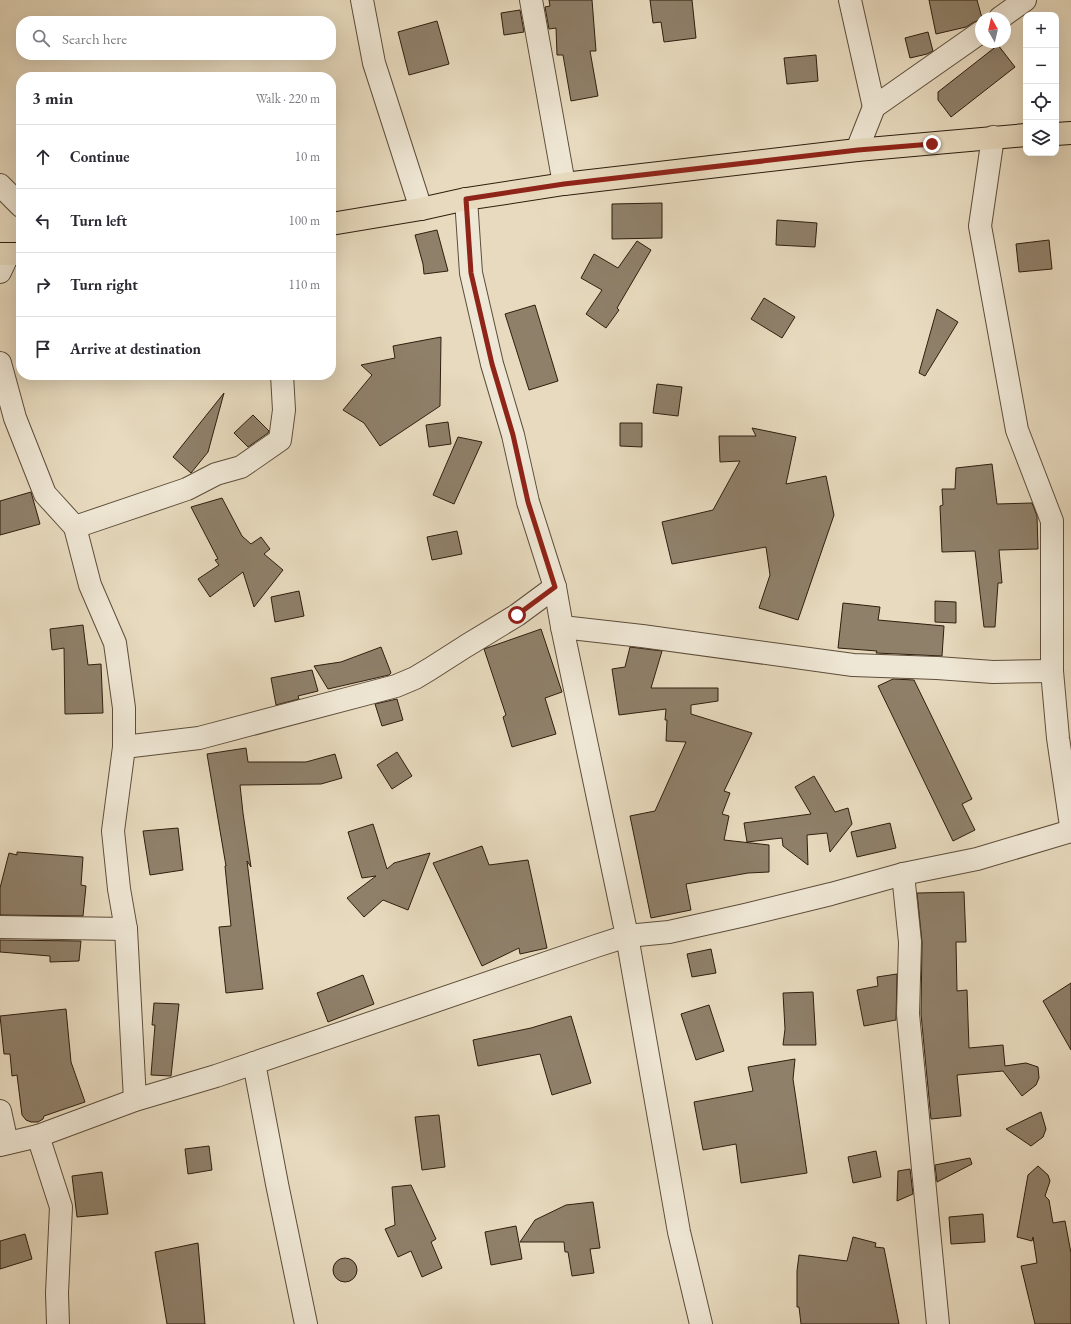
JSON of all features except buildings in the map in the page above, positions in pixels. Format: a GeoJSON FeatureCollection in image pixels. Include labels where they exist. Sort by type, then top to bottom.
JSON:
{"type":"FeatureCollection","features":[{"type":"Feature","properties":{"kind":"main road"},"geometry":{"type":"LineString","coordinates":[[1059,134],[1071,133]]}},
{"type":"Feature","properties":{"kind":"main road"},"geometry":{"type":"LineString","coordinates":[[336,223],[421,209],[466,199],[564,184],[858,150],[1023,136]]}},
{"type":"Feature","properties":{"kind":"street"},"geometry":{"type":"LineString","coordinates":[[362,0],[374,63],[421,209]]}},
{"type":"Feature","properties":{"kind":"street"},"geometry":{"type":"LineString","coordinates":[[531,0],[564,184]]}},
{"type":"Feature","properties":{"kind":"street"},"geometry":{"type":"LineString","coordinates":[[850,0],[874,107],[858,150]]}},
{"type":"Feature","properties":{"kind":"street"},"geometry":{"type":"LineString","coordinates":[[1008,12],[1025,0]]}},
{"type":"Feature","properties":{"kind":"street"},"geometry":{"type":"LineString","coordinates":[[874,107],[975,36]]}},
{"type":"Feature","properties":{"kind":"street"},"geometry":{"type":"LineString","coordinates":[[992,138],[980,226],[1017,430],[1052,521],[1052,671],[1058,738],[1071,826]]}},
{"type":"Feature","properties":{"kind":"street"},"geometry":{"type":"LineString","coordinates":[[0,185],[16,201]]}},
{"type":"Feature","properties":{"kind":"street"},"geometry":{"type":"LineString","coordinates":[[466,199],[471,273],[492,364],[513,435],[528,502],[555,587],[562,627],[627,936],[679,1232],[701,1324]]}},
{"type":"Feature","properties":{"kind":"street"},"geometry":{"type":"LineString","coordinates":[[0,363],[15,418],[45,494],[76,527],[90,585],[115,643],[124,708],[124,747],[113,831],[119,889],[126,930],[135,1100]]}},
{"type":"Feature","properties":{"kind":"street"},"geometry":{"type":"LineString","coordinates":[[76,527],[187,489],[216,474],[241,467],[280,440],[284,410],[282,380]]}},
{"type":"Feature","properties":{"kind":"street"},"geometry":{"type":"LineString","coordinates":[[124,747],[199,738],[396,686],[415,678],[517,615],[555,587]]}},
{"type":"Feature","properties":{"kind":"street"},"geometry":{"type":"LineString","coordinates":[[562,627],[642,636],[853,666],[937,668],[993,672],[1052,671]]}},
{"type":"Feature","properties":{"kind":"street"},"geometry":{"type":"LineString","coordinates":[[0,1111],[3,1144],[38,1136],[135,1100],[216,1076],[627,936],[669,932],[745,915],[903,874],[977,859],[1071,831]]}},
{"type":"Feature","properties":{"kind":"street"},"geometry":{"type":"LineString","coordinates":[[903,874],[910,942],[908,1014],[938,1324]]}},
{"type":"Feature","properties":{"kind":"street"},"geometry":{"type":"LineString","coordinates":[[0,927],[126,930]]}},
{"type":"Feature","properties":{"kind":"street"},"geometry":{"type":"LineString","coordinates":[[254,1063],[306,1324]]}},
{"type":"Feature","properties":{"kind":"street"},"geometry":{"type":"LineString","coordinates":[[38,1136],[61,1207],[57,1293],[58,1324]]}},
{"type":"Feature","properties":{"kind":"route"},"geometry":{"type":"LineString","coordinates":[[517,615],[555,587],[528,502],[513,435],[492,364],[471,273],[466,199],[564,184],[858,150],[932,144]]}}]}
